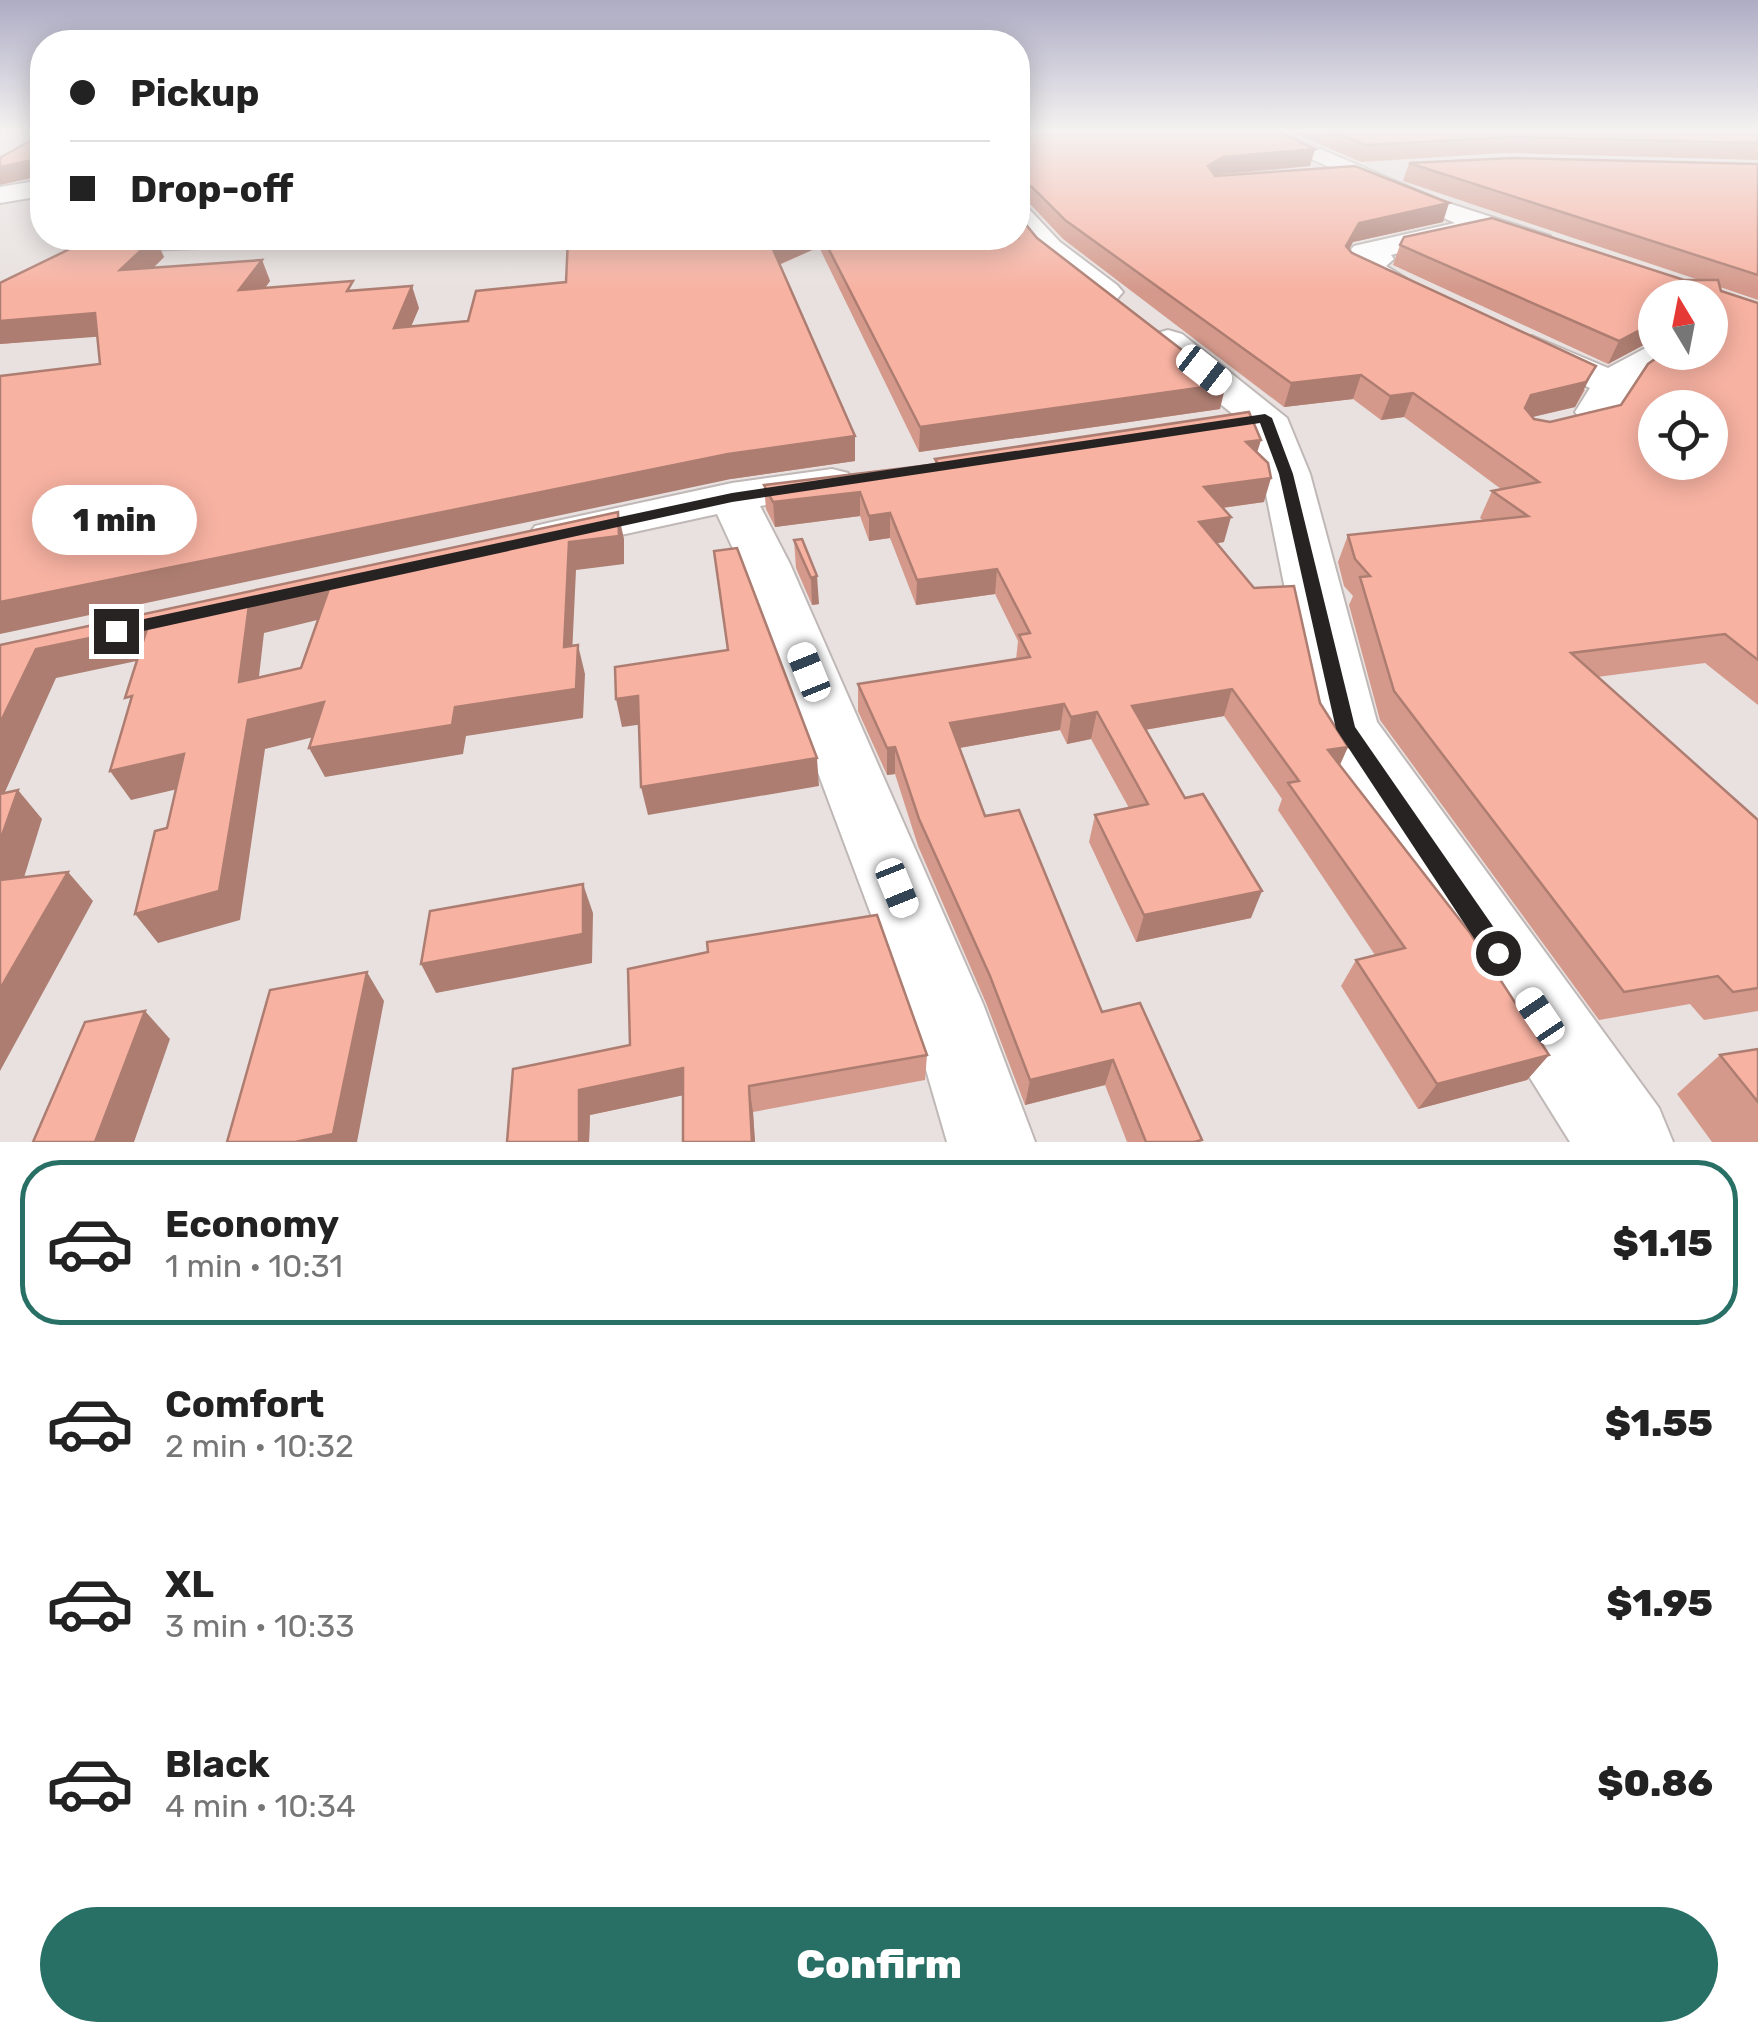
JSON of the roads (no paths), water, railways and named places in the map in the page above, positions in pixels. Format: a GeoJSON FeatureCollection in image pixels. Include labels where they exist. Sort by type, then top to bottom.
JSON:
{"type":"FeatureCollection","features":[{"type":"Feature","properties":{"kind":"main road"},"geometry":{"type":"LineString","coordinates":[[0,195],[30,190]]}},
{"type":"Feature","properties":{"kind":"main road"},"geometry":{"type":"LineString","coordinates":[[1030,227],[1237,422],[1286,474],[1346,729],[1625,1142]]}},
{"type":"Feature","properties":{"kind":"street"},"geometry":{"type":"LineString","coordinates":[[1377,183],[1570,251]]}},
{"type":"Feature","properties":{"kind":"street"},"geometry":{"type":"LineString","coordinates":[[1438,304],[1358,264],[1379,259],[1364,252],[1486,224]]}},
{"type":"Feature","properties":{"kind":"street"},"geometry":{"type":"LineString","coordinates":[[66,262],[89,250]]}},
{"type":"Feature","properties":{"kind":"street"},"geometry":{"type":"LineString","coordinates":[[1509,336],[1614,385]]}},
{"type":"Feature","properties":{"kind":"street"},"geometry":{"type":"LineString","coordinates":[[1556,426],[1592,418],[1599,400],[1638,361]]}},
{"type":"Feature","properties":{"kind":"street"},"geometry":{"type":"LineString","coordinates":[[500,548],[732,498],[868,477]]}},
{"type":"Feature","properties":{"kind":"street"},"geometry":{"type":"LineString","coordinates":[[732,498],[765,564],[956,1032],[991,1142]]}}]}
